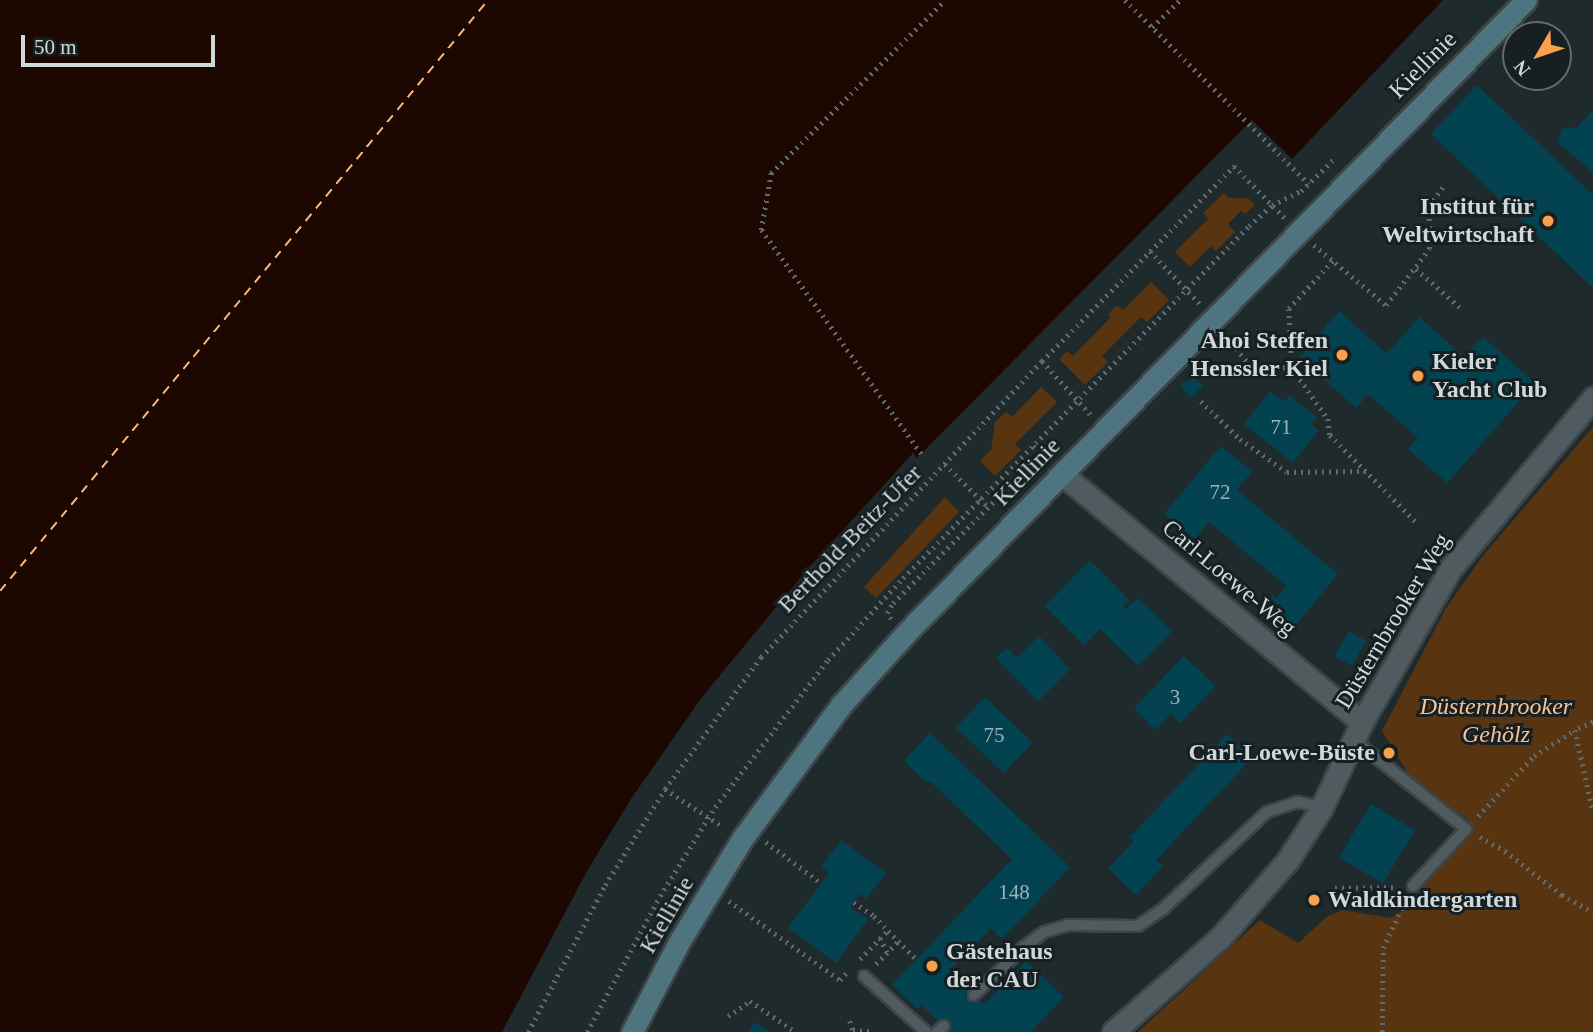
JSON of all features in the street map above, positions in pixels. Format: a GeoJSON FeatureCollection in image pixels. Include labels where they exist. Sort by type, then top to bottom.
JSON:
{"type":"FeatureCollection","features":[{"type":"Feature","properties":{"kind":"street","name":"Kiellinie"},"geometry":{"type":"LineString","coordinates":[[632,1032],[679,942],[749,829],[842,704],[908,632],[1526,0]]}},
{"type":"Feature","properties":{"kind":"street","name":"Düsternbrooker Weg"},"geometry":{"type":"LineString","coordinates":[[1113,1032],[1220,937],[1288,860],[1322,807],[1358,732],[1451,568],[1593,398]]}},
{"type":"Feature","properties":{"kind":"street","name":"Carl-Loewe-Weg"},"geometry":{"type":"LineString","coordinates":[[1058,478],[1358,732]]}},
{"type":"Feature","properties":{"kind":"lane"},"geometry":{"type":"LineString","coordinates":[[1358,732],[1466,829],[1413,886]]}},
{"type":"Feature","properties":{"kind":"lane"},"geometry":{"type":"LineString","coordinates":[[974,995],[1025,946],[1044,932],[1068,925],[1138,926],[1163,909],[1267,812],[1288,803],[1322,807]]}},
{"type":"Feature","properties":{"kind":"lane"},"geometry":{"type":"LineString","coordinates":[[864,976],[926,1032]]}},
{"type":"Feature","properties":{"kind":"path"},"geometry":{"type":"LineString","coordinates":[[921,454],[761,230],[771,173],[945,0]]}},
{"type":"Feature","properties":{"kind":"path"},"geometry":{"type":"LineString","coordinates":[[1125,0],[1243,122],[1309,184],[1338,155]]}},
{"type":"Feature","properties":{"kind":"path"},"geometry":{"type":"LineString","coordinates":[[1152,27],[1180,0]]}},
{"type":"Feature","properties":{"kind":"path","name":"Berthold-Beitz-Ufer"},"geometry":{"type":"LineString","coordinates":[[528,1032],[606,885],[666,789],[761,657],[1042,361],[1234,166],[1272,205],[1294,197],[1309,184]]}},
{"type":"Feature","properties":{"kind":"path"},"geometry":{"type":"LineString","coordinates":[[1298,232],[1387,305],[1429,249],[1429,206],[1444,185]]}},
{"type":"Feature","properties":{"kind":"path"},"geometry":{"type":"LineString","coordinates":[[1150,251],[1214,319],[1248,364],[1292,368]]}},
{"type":"Feature","properties":{"kind":"path"},"geometry":{"type":"LineString","coordinates":[[1333,261],[1289,309],[1292,368],[1328,419],[1330,435],[1416,521]]}},
{"type":"Feature","properties":{"kind":"path"},"geometry":{"type":"LineString","coordinates":[[1416,269],[1463,310]]}},
{"type":"Feature","properties":{"kind":"path"},"geometry":{"type":"LineString","coordinates":[[1042,361],[1105,430]]}},
{"type":"Feature","properties":{"kind":"path"},"geometry":{"type":"LineString","coordinates":[[1201,401],[1240,439],[1287,472],[1366,471]]}},
{"type":"Feature","properties":{"kind":"path"},"geometry":{"type":"LineString","coordinates":[[945,464],[988,507]]}},
{"type":"Feature","properties":{"kind":"path"},"geometry":{"type":"LineString","coordinates":[[908,632],[890,618],[888,608],[1029,468],[1058,478]]}},
{"type":"Feature","properties":{"kind":"path"},"geometry":{"type":"LineString","coordinates":[[1593,722],[1534,756],[1466,829],[1505,851],[1562,895],[1593,912]]}},
{"type":"Feature","properties":{"kind":"path"},"geometry":{"type":"LineString","coordinates":[[1576,730],[1593,811]]}},
{"type":"Feature","properties":{"kind":"path"},"geometry":{"type":"LineString","coordinates":[[666,789],[710,818]]}},
{"type":"Feature","properties":{"kind":"path"},"geometry":{"type":"LineString","coordinates":[[749,829],[821,883]]}},
{"type":"Feature","properties":{"kind":"path"},"geometry":{"type":"LineString","coordinates":[[1335,888],[1413,886],[1383,948],[1382,1032]]}},
{"type":"Feature","properties":{"kind":"path"},"geometry":{"type":"LineString","coordinates":[[711,889],[839,980],[848,971]]}},
{"type":"Feature","properties":{"kind":"path"},"geometry":{"type":"LineString","coordinates":[[854,902],[899,940],[916,959]]}},
{"type":"Feature","properties":{"kind":"path"},"geometry":{"type":"LineString","coordinates":[[856,963],[888,930]]}},
{"type":"Feature","properties":{"kind":"path"},"geometry":{"type":"LineString","coordinates":[[880,938],[887,952]]}},
{"type":"Feature","properties":{"kind":"path"},"geometry":{"type":"LineString","coordinates":[[864,976],[899,940]]}},
{"type":"Feature","properties":{"kind":"path"},"geometry":{"type":"LineString","coordinates":[[728,1016],[750,1001],[796,1032]]}},
{"type":"Feature","properties":{"kind":"path"},"geometry":{"type":"LineString","coordinates":[[850,1021],[853,1031],[874,1032]]}},
{"type":"Feature","properties":{"kind":"green space"},"geometry":{"type":"Polygon","coordinates":[[[1224,193],[1229,198],[1248,198],[1255,205],[1245,214],[1241,211],[1228,224],[1235,232],[1216,251],[1211,246],[1190,267],[1175,252],[1208,219],[1203,213],[1224,193]]]}},
{"type":"Feature","properties":{"kind":"green space"},"geometry":{"type":"Polygon","coordinates":[[[1151,282],[1169,300],[1147,322],[1141,317],[1102,356],[1108,362],[1085,385],[1059,359],[1067,351],[1073,356],[1111,317],[1108,314],[1117,305],[1123,310],[1151,282]]]}},
{"type":"Feature","properties":{"kind":"green space"},"geometry":{"type":"Polygon","coordinates":[[[1041,387],[1057,402],[1015,444],[1021,450],[995,476],[980,461],[991,450],[995,422],[1006,412],[1012,417],[1041,387]]]}},
{"type":"Feature","properties":{"kind":"green space","name":"Düsternbrooker Gehölz"},"geometry":{"type":"Polygon","coordinates":[[[1593,427],[1593,1032],[1138,1032],[1260,920],[1298,943],[1328,916],[1342,910],[1391,918],[1409,907],[1468,819],[1409,775],[1382,731],[1446,608],[1482,557],[1593,427]]]}},
{"type":"Feature","properties":{"kind":"green space"},"geometry":{"type":"Polygon","coordinates":[[[945,497],[959,512],[876,598],[864,587],[945,497]]]}},
{"type":"Feature","properties":{"kind":"shaded area"},"geometry":{"type":"Polygon","coordinates":[[[0,0],[1443,0],[1292,159],[1252,120],[917,458],[913,453],[806,571],[702,697],[631,799],[587,871],[502,1032],[0,1032],[0,0]]]}},
{"type":"Feature","properties":{"kind":"building"},"geometry":{"type":"Polygon","coordinates":[[[1477,85],[1593,195],[1593,288],[1431,134],[1477,85]]]}},
{"type":"Feature","properties":{"kind":"building"},"geometry":{"type":"Polygon","coordinates":[[[1593,110],[1593,172],[1558,143],[1562,129],[1577,127],[1593,110]]]}},
{"type":"Feature","properties":{"kind":"building"},"geometry":{"type":"Polygon","coordinates":[[[1339,311],[1387,354],[1419,317],[1465,357],[1483,337],[1535,383],[1447,483],[1408,449],[1418,438],[1368,394],[1356,408],[1299,358],[1339,311]]]}},
{"type":"Feature","properties":{"kind":"building"},"geometry":{"type":"Polygon","coordinates":[[[1193,375],[1203,386],[1190,398],[1180,386],[1193,375]]]}},
{"type":"Feature","properties":{"kind":"building"},"geometry":{"type":"Polygon","coordinates":[[[1270,391],[1284,402],[1289,395],[1317,417],[1311,424],[1319,430],[1293,463],[1244,424],[1270,391]]]}},
{"type":"Feature","properties":{"kind":"building"},"geometry":{"type":"Polygon","coordinates":[[[1221,446],[1252,472],[1237,490],[1338,574],[1294,627],[1266,604],[1273,595],[1277,598],[1286,586],[1209,522],[1195,539],[1164,514],[1221,446]]]}},
{"type":"Feature","properties":{"kind":"building"},"geometry":{"type":"Polygon","coordinates":[[[1090,560],[1129,600],[1123,606],[1126,609],[1138,598],[1172,631],[1138,666],[1100,629],[1084,645],[1045,606],[1090,560]]]}},
{"type":"Feature","properties":{"kind":"building"},"geometry":{"type":"Polygon","coordinates":[[[1349,631],[1366,641],[1352,666],[1334,656],[1349,631]]]}},
{"type":"Feature","properties":{"kind":"building"},"geometry":{"type":"Polygon","coordinates":[[[1039,636],[1070,669],[1038,701],[996,658],[1007,648],[1017,658],[1039,636]]]}},
{"type":"Feature","properties":{"kind":"building"},"geometry":{"type":"Polygon","coordinates":[[[1184,656],[1216,686],[1180,723],[1171,714],[1155,730],[1134,708],[1184,656]]]}},
{"type":"Feature","properties":{"kind":"building"},"geometry":{"type":"Polygon","coordinates":[[[985,697],[1032,743],[1003,773],[956,727],[985,697]]]}},
{"type":"Feature","properties":{"kind":"building"},"geometry":{"type":"Polygon","coordinates":[[[930,733],[1070,867],[1002,939],[991,928],[949,971],[984,1004],[1026,961],[1064,997],[1031,1032],[950,1032],[921,1005],[917,1009],[892,985],[1012,859],[930,781],[927,783],[904,761],[930,733]]]}},
{"type":"Feature","properties":{"kind":"building"},"geometry":{"type":"Polygon","coordinates":[[[1227,734],[1252,758],[1156,860],[1163,866],[1136,895],[1108,868],[1134,841],[1130,837],[1227,734]]]}},
{"type":"Feature","properties":{"kind":"building"},"geometry":{"type":"Polygon","coordinates":[[[1371,804],[1415,830],[1383,883],[1339,857],[1371,804]]]}},
{"type":"Feature","properties":{"kind":"building"},"geometry":{"type":"Polygon","coordinates":[[[841,840],[886,873],[866,899],[860,894],[850,907],[868,919],[836,963],[788,928],[829,873],[821,867],[841,840]]]}},
{"type":"Feature","properties":{"kind":"building"},"geometry":{"type":"Polygon","coordinates":[[[755,1022],[770,1032],[748,1032],[755,1022]]]}},
{"type":"Feature","properties":{"kind":"ferry route"},"geometry":{"type":"LineString","coordinates":[[0,591],[488,0]]}},
{"type":"Feature","properties":{"kind":"place","name":"Institut für Weltwirtschaft"},"geometry":{"type":"Point","coordinates":[1548,221]}},
{"type":"Feature","properties":{"kind":"place","name":"Ahoi Steffen Henssler Kiel"},"geometry":{"type":"Point","coordinates":[1342,355]}},
{"type":"Feature","properties":{"kind":"place","name":"Kieler Yacht Club"},"geometry":{"type":"Point","coordinates":[1418,376]}},
{"type":"Feature","properties":{"kind":"place","name":"Carl-Loewe-Büste"},"geometry":{"type":"Point","coordinates":[1389,753]}},
{"type":"Feature","properties":{"kind":"place","name":"Waldkindergarten"},"geometry":{"type":"Point","coordinates":[1314,900]}},
{"type":"Feature","properties":{"kind":"place","name":"Gästehaus der CAU"},"geometry":{"type":"Point","coordinates":[932,966]}}]}
